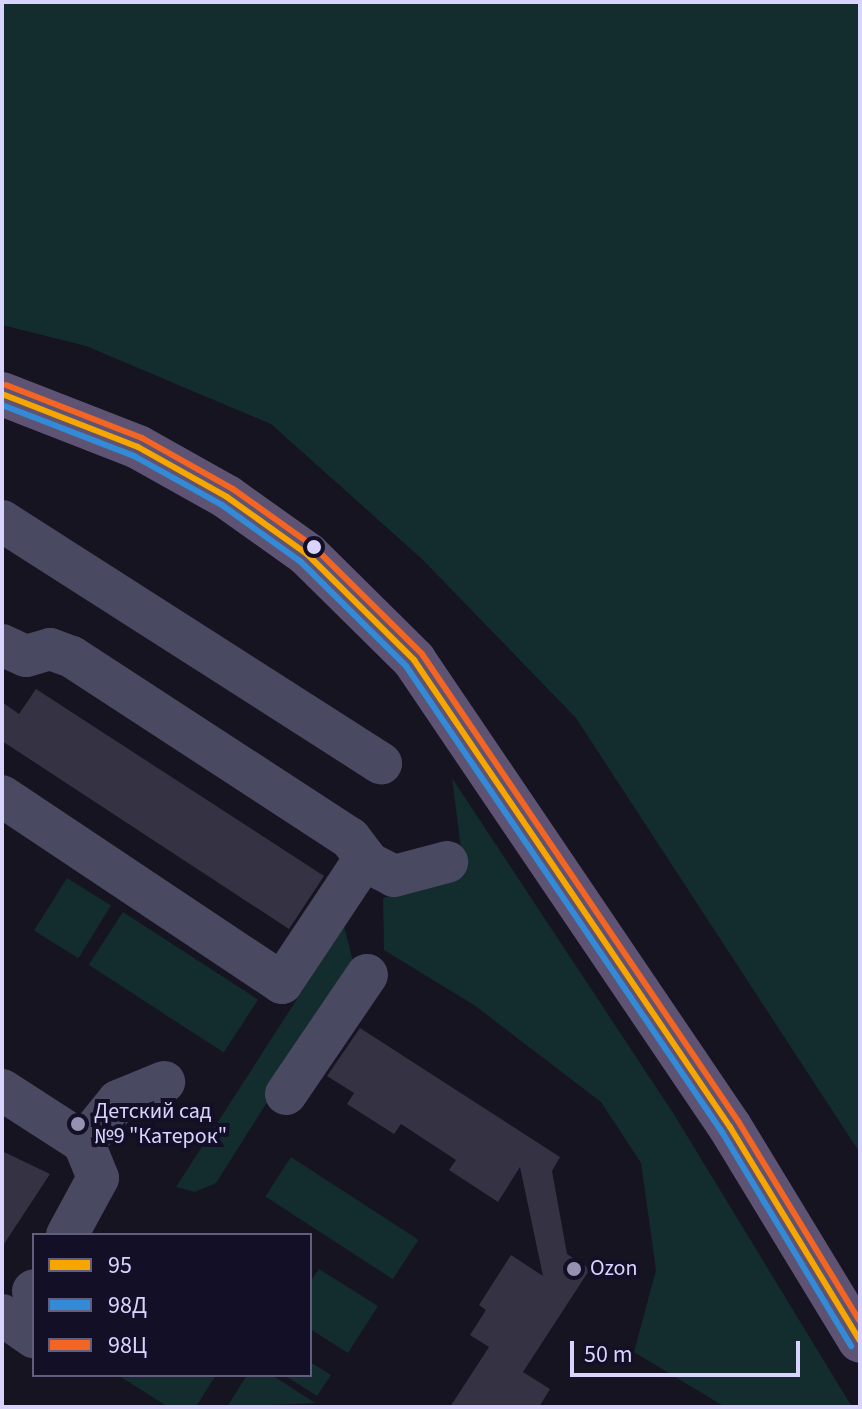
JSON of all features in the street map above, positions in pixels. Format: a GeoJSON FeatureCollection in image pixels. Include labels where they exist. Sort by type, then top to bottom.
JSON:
{"type":"FeatureCollection","features":[{"type":"Feature","properties":{"kind":"main road"},"geometry":{"type":"LineString","coordinates":[[2,394],[138,447],[227,497],[307,554],[414,660],[712,1101],[860,1341]]}},
{"type":"Feature","properties":{"kind":"lane"},"geometry":{"type":"LineString","coordinates":[[2,521],[381,763]]}},
{"type":"Feature","properties":{"kind":"lane"},"geometry":{"type":"LineString","coordinates":[[2,645],[26,656],[50,649],[72,657],[350,838],[363,860],[394,876],[447,862]]}},
{"type":"Feature","properties":{"kind":"lane"},"geometry":{"type":"LineString","coordinates":[[2,796],[282,983],[363,860]]}},
{"type":"Feature","properties":{"kind":"lane"},"geometry":{"type":"LineString","coordinates":[[286,1094],[367,975]]}},
{"type":"Feature","properties":{"kind":"lane"},"geometry":{"type":"LineString","coordinates":[[84,1143],[118,1101],[164,1082]]}},
{"type":"Feature","properties":{"kind":"lane"},"geometry":{"type":"LineString","coordinates":[[2,1090],[84,1143],[98,1178],[68,1233]]}},
{"type":"Feature","properties":{"kind":"lane"},"geometry":{"type":"LineString","coordinates":[[2,1315],[32,1336]]}},
{"type":"Feature","properties":{"kind":"green space"},"geometry":{"type":"Polygon","coordinates":[[[2,2],[860,2],[860,1153],[576,718],[422,559],[271,424],[86,346],[2,325],[2,2]]]}},
{"type":"Feature","properties":{"kind":"green space"},"geometry":{"type":"Polygon","coordinates":[[[452,778],[675,1116],[852,1407],[725,1407],[634,1352],[656,1270],[641,1163],[601,1102],[474,1005],[384,950],[383,898],[464,872],[452,778]]]}},
{"type":"Feature","properties":{"kind":"green space"},"geometry":{"type":"Polygon","coordinates":[[[67,878],[111,906],[78,958],[34,931],[67,878]]]}},
{"type":"Feature","properties":{"kind":"green space"},"geometry":{"type":"Polygon","coordinates":[[[123,912],[258,1000],[224,1053],[89,965],[123,912]]]}},
{"type":"Feature","properties":{"kind":"green space"},"geometry":{"type":"Polygon","coordinates":[[[344,926],[354,965],[216,1183],[195,1192],[176,1187],[344,926]]]}},
{"type":"Feature","properties":{"kind":"green space"},"geometry":{"type":"Polygon","coordinates":[[[291,1157],[418,1240],[393,1279],[265,1196],[291,1157]]]}},
{"type":"Feature","properties":{"kind":"green space"},"geometry":{"type":"Polygon","coordinates":[[[319,1269],[378,1306],[348,1353],[312,1330],[312,1279],[319,1269]]]}},
{"type":"Feature","properties":{"kind":"green space"},"geometry":{"type":"Polygon","coordinates":[[[312,1363],[331,1375],[317,1396],[287,1377],[312,1377],[312,1363]]]}},
{"type":"Feature","properties":{"kind":"green space"},"geometry":{"type":"Polygon","coordinates":[[[121,1377],[215,1377],[196,1407],[168,1407],[121,1377]]]}},
{"type":"Feature","properties":{"kind":"green space"},"geometry":{"type":"Polygon","coordinates":[[[246,1377],[275,1377],[315,1403],[227,1407],[246,1377]]]}},
{"type":"Feature","properties":{"kind":"building"},"geometry":{"type":"Polygon","coordinates":[[[36,689],[324,876],[289,929],[2,741],[2,702],[19,714],[36,689]]]}},
{"type":"Feature","properties":{"kind":"building"},"geometry":{"type":"Polygon","coordinates":[[[360,1028],[560,1157],[552,1171],[567,1254],[590,1269],[523,1372],[550,1389],[539,1407],[450,1407],[489,1347],[470,1335],[486,1310],[479,1305],[511,1255],[543,1276],[520,1167],[498,1202],[449,1170],[456,1160],[401,1124],[394,1134],[347,1104],[354,1093],[327,1076],[360,1028]]]}},
{"type":"Feature","properties":{"kind":"building"},"geometry":{"type":"Polygon","coordinates":[[[2,1151],[50,1174],[2,1247],[2,1151]]]}},
{"type":"Feature","properties":{"kind":"transit line","name":"98Ц"},"geometry":{"type":"LineString","coordinates":[[6,385],[142,438],[233,489],[313,546],[422,654],[738,1121],[860,1322]]}},
{"type":"Feature","properties":{"kind":"transit line","name":"95"},"geometry":{"type":"LineString","coordinates":[[2,394],[138,447],[227,497],[307,554],[414,660],[730,1127],[860,1341]]}},
{"type":"Feature","properties":{"kind":"transit line","name":"98Д"},"geometry":{"type":"LineString","coordinates":[[2,405],[134,456],[222,505],[301,562],[406,666],[722,1132],[851,1346]]}},
{"type":"Feature","properties":{"kind":"place","name":"Детский сад №9 \"Катерок\""},"geometry":{"type":"Point","coordinates":[78,1124]}},
{"type":"Feature","properties":{"kind":"place","name":"Ozon"},"geometry":{"type":"Point","coordinates":[574,1269]}}]}
